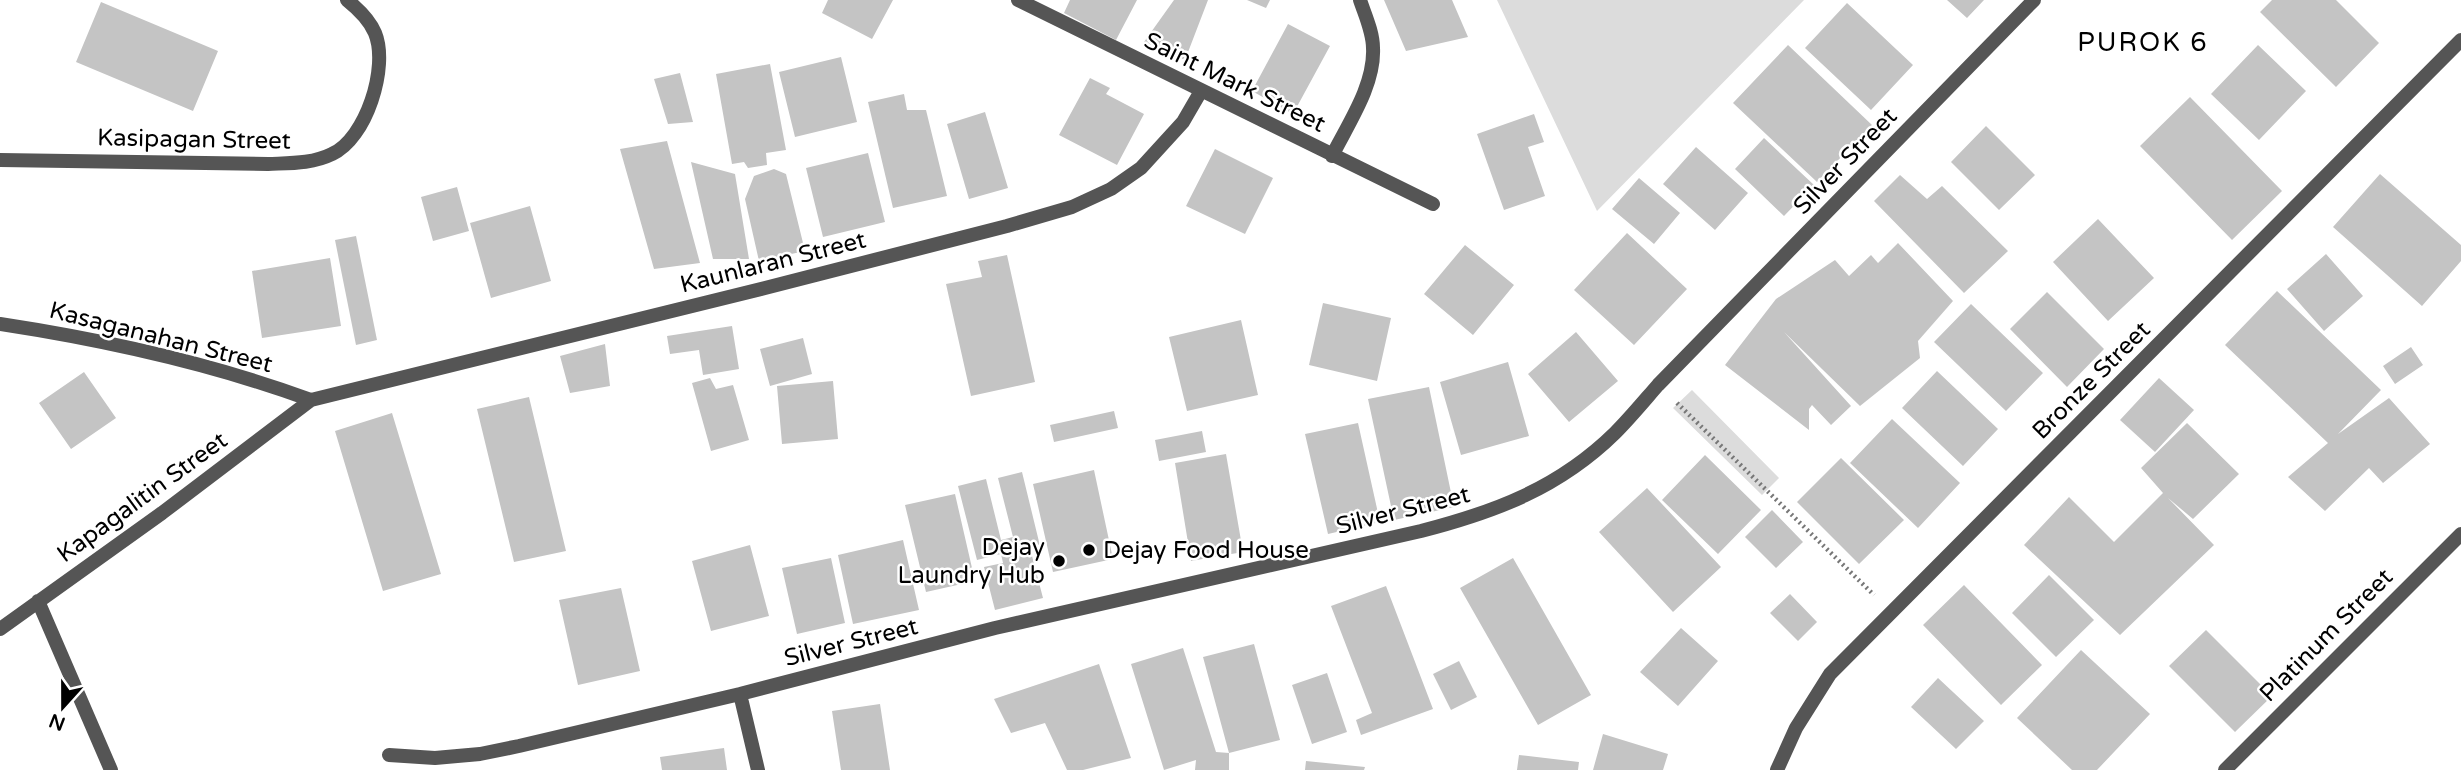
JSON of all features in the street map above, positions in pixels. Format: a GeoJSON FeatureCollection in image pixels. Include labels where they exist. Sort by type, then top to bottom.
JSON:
{"type":"FeatureCollection","features":[{"type":"Feature","properties":{"kind":"street","name":"Kasipagan Street"},"geometry":{"type":"LineString","coordinates":[[0,160],[268,164],[304,163],[334,154],[353,136],[366,114],[380,62],[375,33],[356,7],[347,0]]}},
{"type":"Feature","properties":{"kind":"street","name":"Saint Mark Street"},"geometry":{"type":"LineString","coordinates":[[1018,0],[1433,204]]}},
{"type":"Feature","properties":{"kind":"street"},"geometry":{"type":"LineString","coordinates":[[1332,156],[1362,96],[1369,72],[1373,48],[1360,0]]}},
{"type":"Feature","properties":{"kind":"street","name":"Silver Street"},"geometry":{"type":"LineString","coordinates":[[389,755],[435,758],[480,754],[740,694],[995,628],[1467,519],[1511,503],[1585,459],[1615,433],[1658,385],[2034,0]]}},
{"type":"Feature","properties":{"kind":"street","name":"Bronze Street"},"geometry":{"type":"LineString","coordinates":[[1777,770],[1796,728],[1830,674],[2461,40]]}},
{"type":"Feature","properties":{"kind":"street","name":"Kaunlaran Street"},"geometry":{"type":"LineString","coordinates":[[310,400],[779,284],[1072,207],[1111,189],[1141,168],[1183,122],[1201,90]]}},
{"type":"Feature","properties":{"kind":"street","name":"Kasaganahan Street"},"geometry":{"type":"LineString","coordinates":[[0,324],[52,332],[220,369],[310,400]]}},
{"type":"Feature","properties":{"kind":"street","name":"Kapagalitin Street"},"geometry":{"type":"LineString","coordinates":[[0,629],[162,513],[310,400]]}},
{"type":"Feature","properties":{"kind":"street","name":"Platinum Street"},"geometry":{"type":"LineString","coordinates":[[2225,770],[2461,534]]}},
{"type":"Feature","properties":{"kind":"street"},"geometry":{"type":"LineString","coordinates":[[38,601],[111,770]]}},
{"type":"Feature","properties":{"kind":"street"},"geometry":{"type":"LineString","coordinates":[[740,694],[758,770]]}},
{"type":"Feature","properties":{"kind":"path"},"geometry":{"type":"LineString","coordinates":[[1658,385],[1892,612]]}},
{"type":"Feature","properties":{"kind":"shaded area"},"geometry":{"type":"Polygon","coordinates":[[[1497,0],[1804,0],[1597,211],[1497,0]]]}},
{"type":"Feature","properties":{"kind":"shaded area"},"geometry":{"type":"Polygon","coordinates":[[[1692,390],[1779,478],[1762,495],[1673,408],[1692,390]]]}},
{"type":"Feature","properties":{"kind":"building"},"geometry":{"type":"Polygon","coordinates":[[[828,0],[893,0],[872,39],[822,13],[828,0]]]}},
{"type":"Feature","properties":{"kind":"building"},"geometry":{"type":"Polygon","coordinates":[[[1070,0],[1137,0],[1116,40],[1064,13],[1070,0]]]}},
{"type":"Feature","properties":{"kind":"building"},"geometry":{"type":"Polygon","coordinates":[[[1174,0],[1208,0],[1185,60],[1144,42],[1174,0]]]}},
{"type":"Feature","properties":{"kind":"building"},"geometry":{"type":"Polygon","coordinates":[[[1247,0],[1270,0],[1266,8],[1247,0]]]}},
{"type":"Feature","properties":{"kind":"building"},"geometry":{"type":"Polygon","coordinates":[[[1384,0],[1452,0],[1468,37],[1406,51],[1384,0]]]}},
{"type":"Feature","properties":{"kind":"building"},"geometry":{"type":"Polygon","coordinates":[[[1947,0],[1984,0],[1967,18],[1947,0]]]}},
{"type":"Feature","properties":{"kind":"building"},"geometry":{"type":"Polygon","coordinates":[[[2272,0],[2336,0],[2379,43],[2336,87],[2260,12],[2272,0]]]}},
{"type":"Feature","properties":{"kind":"building"},"geometry":{"type":"Polygon","coordinates":[[[101,2],[218,51],[193,111],[76,62],[101,2]]]}},
{"type":"Feature","properties":{"kind":"building"},"geometry":{"type":"Polygon","coordinates":[[[1847,3],[1913,65],[1871,110],[1805,48],[1847,3]]]}},
{"type":"Feature","properties":{"kind":"building"},"geometry":{"type":"Polygon","coordinates":[[[1288,24],[1330,46],[1293,114],[1252,91],[1288,24]]]}},
{"type":"Feature","properties":{"kind":"building"},"geometry":{"type":"Polygon","coordinates":[[[1788,45],[1872,125],[1817,182],[1733,103],[1788,45]]]}},
{"type":"Feature","properties":{"kind":"building"},"geometry":{"type":"Polygon","coordinates":[[[2258,45],[2306,91],[2259,140],[2211,94],[2258,45]]]}},
{"type":"Feature","properties":{"kind":"building"},"geometry":{"type":"Polygon","coordinates":[[[841,57],[857,122],[795,137],[779,72],[841,57]]]}},
{"type":"Feature","properties":{"kind":"building"},"geometry":{"type":"Polygon","coordinates":[[[770,64],[786,150],[766,153],[767,165],[748,168],[744,162],[732,164],[716,74],[770,64]]]}},
{"type":"Feature","properties":{"kind":"building"},"geometry":{"type":"Polygon","coordinates":[[[680,73],[693,122],[668,124],[654,79],[680,73]]]}},
{"type":"Feature","properties":{"kind":"building"},"geometry":{"type":"Polygon","coordinates":[[[1090,78],[1110,88],[1106,94],[1144,114],[1117,165],[1059,135],[1090,78]]]}},
{"type":"Feature","properties":{"kind":"building"},"geometry":{"type":"Polygon","coordinates":[[[904,94],[907,110],[926,110],[947,196],[893,208],[868,102],[904,94]]]}},
{"type":"Feature","properties":{"kind":"building"},"geometry":{"type":"Polygon","coordinates":[[[2190,97],[2282,191],[2232,240],[2140,146],[2190,97]]]}},
{"type":"Feature","properties":{"kind":"building"},"geometry":{"type":"Polygon","coordinates":[[[985,112],[1008,188],[969,199],[947,124],[985,112]]]}},
{"type":"Feature","properties":{"kind":"building"},"geometry":{"type":"Polygon","coordinates":[[[1534,114],[1544,142],[1528,147],[1545,196],[1504,210],[1477,134],[1534,114]]]}},
{"type":"Feature","properties":{"kind":"building"},"geometry":{"type":"Polygon","coordinates":[[[1986,126],[2035,175],[1999,210],[1951,162],[1986,126]]]}},
{"type":"Feature","properties":{"kind":"building"},"geometry":{"type":"Polygon","coordinates":[[[1764,138],[1814,185],[1784,216],[1735,169],[1764,138]]]}},
{"type":"Feature","properties":{"kind":"building"},"geometry":{"type":"Polygon","coordinates":[[[667,141],[700,263],[654,269],[620,149],[667,141]]]}},
{"type":"Feature","properties":{"kind":"building"},"geometry":{"type":"Polygon","coordinates":[[[1696,147],[1748,193],[1715,230],[1663,184],[1696,147]]]}},
{"type":"Feature","properties":{"kind":"building"},"geometry":{"type":"Polygon","coordinates":[[[1215,149],[1273,178],[1245,234],[1186,206],[1215,149]]]}},
{"type":"Feature","properties":{"kind":"building"},"geometry":{"type":"Polygon","coordinates":[[[868,153],[885,222],[823,237],[806,168],[868,153]]]}},
{"type":"Feature","properties":{"kind":"building"},"geometry":{"type":"Polygon","coordinates":[[[691,162],[735,174],[749,259],[713,259],[691,162]]]}},
{"type":"Feature","properties":{"kind":"building"},"geometry":{"type":"Polygon","coordinates":[[[774,169],[786,174],[805,251],[759,261],[745,199],[754,176],[774,169]]]}},
{"type":"Feature","properties":{"kind":"building"},"geometry":{"type":"Polygon","coordinates":[[[2380,174],[2461,245],[2461,261],[2422,306],[2333,227],[2380,174]]]}},
{"type":"Feature","properties":{"kind":"building"},"geometry":{"type":"Polygon","coordinates":[[[1900,175],[1927,199],[1942,186],[2008,251],[1964,293],[1874,201],[1900,175]]]}},
{"type":"Feature","properties":{"kind":"building"},"geometry":{"type":"Polygon","coordinates":[[[1639,178],[1680,213],[1654,244],[1612,209],[1639,178]]]}},
{"type":"Feature","properties":{"kind":"building"},"geometry":{"type":"Polygon","coordinates":[[[457,187],[469,231],[433,241],[421,197],[457,187]]]}},
{"type":"Feature","properties":{"kind":"building"},"geometry":{"type":"Polygon","coordinates":[[[530,206],[551,281],[491,298],[470,223],[530,206]]]}},
{"type":"Feature","properties":{"kind":"building"},"geometry":{"type":"Polygon","coordinates":[[[2098,219],[2154,278],[2108,321],[2053,262],[2098,219]]]}},
{"type":"Feature","properties":{"kind":"building"},"geometry":{"type":"Polygon","coordinates":[[[1627,233],[1687,289],[1634,345],[1574,290],[1627,233]]]}},
{"type":"Feature","properties":{"kind":"building"},"geometry":{"type":"Polygon","coordinates":[[[356,236],[377,340],[356,345],[335,240],[356,236]]]}},
{"type":"Feature","properties":{"kind":"building"},"geometry":{"type":"Polygon","coordinates":[[[1898,243],[1953,301],[1918,341],[1920,358],[1860,406],[1784,332],[1851,406],[1831,425],[1812,405],[1809,409],[1809,430],[1725,365],[1776,299],[1835,260],[1849,276],[1871,255],[1878,263],[1898,243]]]}},
{"type":"Feature","properties":{"kind":"building"},"geometry":{"type":"Polygon","coordinates":[[[1465,245],[1514,285],[1473,335],[1424,294],[1465,245]]]}},
{"type":"Feature","properties":{"kind":"building"},"geometry":{"type":"Polygon","coordinates":[[[2326,254],[2363,296],[2324,331],[2287,289],[2326,254]]]}},
{"type":"Feature","properties":{"kind":"building"},"geometry":{"type":"Polygon","coordinates":[[[1007,255],[1035,382],[971,396],[946,284],[982,277],[978,261],[1007,255]]]}},
{"type":"Feature","properties":{"kind":"building"},"geometry":{"type":"Polygon","coordinates":[[[330,258],[341,326],[262,338],[252,271],[330,258]]]}},
{"type":"Feature","properties":{"kind":"building"},"geometry":{"type":"Polygon","coordinates":[[[2277,291],[2381,390],[2338,434],[2389,398],[2430,444],[2383,483],[2369,468],[2325,511],[2288,477],[2328,443],[2225,345],[2277,291]]]}},
{"type":"Feature","properties":{"kind":"building"},"geometry":{"type":"Polygon","coordinates":[[[2047,292],[2104,349],[2067,387],[2010,329],[2047,292]]]}},
{"type":"Feature","properties":{"kind":"building"},"geometry":{"type":"Polygon","coordinates":[[[1323,303],[1391,318],[1377,381],[1309,365],[1323,303]]]}},
{"type":"Feature","properties":{"kind":"building"},"geometry":{"type":"Polygon","coordinates":[[[1971,304],[2043,373],[2006,411],[1934,342],[1971,304]]]}},
{"type":"Feature","properties":{"kind":"building"},"geometry":{"type":"Polygon","coordinates":[[[1241,320],[1258,395],[1187,411],[1169,337],[1241,320]]]}},
{"type":"Feature","properties":{"kind":"building"},"geometry":{"type":"Polygon","coordinates":[[[732,326],[739,369],[703,375],[699,350],[670,354],[667,336],[732,326]]]}},
{"type":"Feature","properties":{"kind":"building"},"geometry":{"type":"Polygon","coordinates":[[[1576,332],[1618,381],[1569,422],[1528,374],[1576,332]]]}},
{"type":"Feature","properties":{"kind":"building"},"geometry":{"type":"Polygon","coordinates":[[[803,338],[812,374],[770,386],[760,349],[803,338]]]}},
{"type":"Feature","properties":{"kind":"building"},"geometry":{"type":"Polygon","coordinates":[[[605,344],[610,386],[570,393],[560,356],[605,344]]]}},
{"type":"Feature","properties":{"kind":"building"},"geometry":{"type":"Polygon","coordinates":[[[2411,347],[2423,365],[2395,384],[2383,366],[2411,347]]]}},
{"type":"Feature","properties":{"kind":"building"},"geometry":{"type":"Polygon","coordinates":[[[1508,362],[1529,436],[1461,455],[1440,382],[1508,362]]]}},
{"type":"Feature","properties":{"kind":"building"},"geometry":{"type":"Polygon","coordinates":[[[1937,371],[1998,429],[1963,466],[1902,408],[1937,371]]]}},
{"type":"Feature","properties":{"kind":"building"},"geometry":{"type":"Polygon","coordinates":[[[84,372],[116,418],[71,449],[39,403],[84,372]]]}},
{"type":"Feature","properties":{"kind":"building"},"geometry":{"type":"Polygon","coordinates":[[[710,378],[716,389],[733,385],[749,440],[711,451],[692,383],[710,378]]]}},
{"type":"Feature","properties":{"kind":"building"},"geometry":{"type":"Polygon","coordinates":[[[2159,378],[2194,410],[2155,452],[2120,420],[2159,378]]]}},
{"type":"Feature","properties":{"kind":"building"},"geometry":{"type":"Polygon","coordinates":[[[833,381],[838,439],[782,444],[777,386],[833,381]]]}},
{"type":"Feature","properties":{"kind":"building"},"geometry":{"type":"Polygon","coordinates":[[[1429,387],[1454,507],[1394,520],[1368,399],[1429,387]]]}},
{"type":"Feature","properties":{"kind":"building"},"geometry":{"type":"Polygon","coordinates":[[[529,397],[566,551],[514,562],[477,409],[529,397]]]}},
{"type":"Feature","properties":{"kind":"building"},"geometry":{"type":"Polygon","coordinates":[[[1114,411],[1118,428],[1054,442],[1050,425],[1114,411]]]}},
{"type":"Feature","properties":{"kind":"building"},"geometry":{"type":"Polygon","coordinates":[[[392,413],[441,574],[383,591],[335,431],[392,413]]]}},
{"type":"Feature","properties":{"kind":"building"},"geometry":{"type":"Polygon","coordinates":[[[1892,419],[1960,483],[1918,528],[1850,463],[1892,419]]]}},
{"type":"Feature","properties":{"kind":"building"},"geometry":{"type":"Polygon","coordinates":[[[1358,423],[1380,522],[1328,534],[1305,434],[1358,423]]]}},
{"type":"Feature","properties":{"kind":"building"},"geometry":{"type":"Polygon","coordinates":[[[2187,423],[2239,474],[2193,519],[2168,498],[2214,545],[2120,635],[2024,545],[2069,497],[2114,542],[2163,493],[2141,468],[2187,423]]]}},
{"type":"Feature","properties":{"kind":"building"},"geometry":{"type":"Polygon","coordinates":[[[1202,431],[1206,452],[1159,461],[1155,440],[1202,431]]]}},
{"type":"Feature","properties":{"kind":"building"},"geometry":{"type":"Polygon","coordinates":[[[1226,454],[1243,552],[1191,561],[1175,463],[1226,454]]]}},
{"type":"Feature","properties":{"kind":"building"},"geometry":{"type":"Polygon","coordinates":[[[1705,455],[1761,510],[1718,554],[1662,500],[1705,455]]]}},
{"type":"Feature","properties":{"kind":"building"},"geometry":{"type":"Polygon","coordinates":[[[1841,458],[1904,520],[1859,564],[1797,502],[1841,458]]]}},
{"type":"Feature","properties":{"kind":"building"},"geometry":{"type":"Polygon","coordinates":[[[1094,470],[1113,559],[1053,572],[1033,484],[1094,470]]]}},
{"type":"Feature","properties":{"kind":"building"},"geometry":{"type":"Polygon","coordinates":[[[1022,472],[1041,550],[1031,552],[1043,598],[995,610],[984,567],[1003,563],[1001,554],[977,560],[958,486],[986,479],[1001,540],[1013,537],[998,478],[1022,472]]]}},
{"type":"Feature","properties":{"kind":"building"},"geometry":{"type":"Polygon","coordinates":[[[1647,488],[1721,567],[1673,612],[1599,532],[1647,488]]]}},
{"type":"Feature","properties":{"kind":"building"},"geometry":{"type":"Polygon","coordinates":[[[955,494],[975,581],[926,592],[905,505],[955,494]]]}},
{"type":"Feature","properties":{"kind":"building"},"geometry":{"type":"Polygon","coordinates":[[[1772,510],[1803,542],[1776,568],[1745,537],[1772,510]]]}},
{"type":"Feature","properties":{"kind":"building"},"geometry":{"type":"Polygon","coordinates":[[[903,540],[919,610],[853,624],[838,555],[903,540]]]}},
{"type":"Feature","properties":{"kind":"building"},"geometry":{"type":"Polygon","coordinates":[[[750,545],[769,616],[711,631],[692,561],[750,545]]]}},
{"type":"Feature","properties":{"kind":"building"},"geometry":{"type":"Polygon","coordinates":[[[831,558],[845,623],[797,634],[782,568],[831,558]]]}},
{"type":"Feature","properties":{"kind":"building"},"geometry":{"type":"Polygon","coordinates":[[[1513,558],[1591,695],[1538,725],[1460,588],[1513,558]]]}},
{"type":"Feature","properties":{"kind":"building"},"geometry":{"type":"Polygon","coordinates":[[[2049,575],[2094,620],[2056,657],[2012,613],[2049,575]]]}},
{"type":"Feature","properties":{"kind":"building"},"geometry":{"type":"Polygon","coordinates":[[[1964,585],[2042,665],[2001,705],[1923,625],[1964,585]]]}},
{"type":"Feature","properties":{"kind":"building"},"geometry":{"type":"Polygon","coordinates":[[[1386,586],[1433,709],[1361,735],[1356,720],[1372,713],[1331,606],[1386,586]]]}},
{"type":"Feature","properties":{"kind":"building"},"geometry":{"type":"Polygon","coordinates":[[[621,588],[640,671],[578,685],[559,600],[621,588]]]}},
{"type":"Feature","properties":{"kind":"building"},"geometry":{"type":"Polygon","coordinates":[[[1790,594],[1817,622],[1798,641],[1770,613],[1790,594]]]}},
{"type":"Feature","properties":{"kind":"building"},"geometry":{"type":"Polygon","coordinates":[[[1681,628],[1718,661],[1678,706],[1640,672],[1681,628]]]}},
{"type":"Feature","properties":{"kind":"building"},"geometry":{"type":"Polygon","coordinates":[[[2206,630],[2272,696],[2235,732],[2169,666],[2206,630]]]}},
{"type":"Feature","properties":{"kind":"building"},"geometry":{"type":"Polygon","coordinates":[[[1254,644],[1280,740],[1229,753],[1203,657],[1254,644]]]}},
{"type":"Feature","properties":{"kind":"building"},"geometry":{"type":"Polygon","coordinates":[[[1183,648],[1216,752],[1229,753],[1229,770],[1195,770],[1196,760],[1164,770],[1131,664],[1183,648]]]}},
{"type":"Feature","properties":{"kind":"building"},"geometry":{"type":"Polygon","coordinates":[[[2081,650],[2150,714],[2097,770],[2072,770],[2017,718],[2081,650]]]}},
{"type":"Feature","properties":{"kind":"building"},"geometry":{"type":"Polygon","coordinates":[[[1459,661],[1477,697],[1451,710],[1433,674],[1459,661]]]}},
{"type":"Feature","properties":{"kind":"building"},"geometry":{"type":"Polygon","coordinates":[[[1099,664],[1131,758],[1083,770],[1067,770],[1045,723],[1011,733],[994,699],[1099,664]]]}},
{"type":"Feature","properties":{"kind":"building"},"geometry":{"type":"Polygon","coordinates":[[[1327,673],[1347,732],[1312,744],[1292,685],[1327,673]]]}},
{"type":"Feature","properties":{"kind":"building"},"geometry":{"type":"Polygon","coordinates":[[[1938,678],[1984,721],[1956,749],[1911,707],[1938,678]]]}},
{"type":"Feature","properties":{"kind":"building"},"geometry":{"type":"Polygon","coordinates":[[[880,704],[890,770],[841,770],[832,711],[880,704]]]}},
{"type":"Feature","properties":{"kind":"building"},"geometry":{"type":"Polygon","coordinates":[[[1603,734],[1668,754],[1663,770],[1593,770],[1603,734]]]}},
{"type":"Feature","properties":{"kind":"building"},"geometry":{"type":"Polygon","coordinates":[[[724,748],[727,770],[662,770],[660,757],[724,748]]]}},
{"type":"Feature","properties":{"kind":"building"},"geometry":{"type":"Polygon","coordinates":[[[1519,755],[1579,762],[1578,770],[1517,770],[1519,755]]]}},
{"type":"Feature","properties":{"kind":"building"},"geometry":{"type":"Polygon","coordinates":[[[1306,761],[1365,767],[1364,770],[1305,770],[1306,761]]]}},
{"type":"Feature","properties":{"kind":"place","name":"Dejay Food House"},"geometry":{"type":"Point","coordinates":[1089,550]}},
{"type":"Feature","properties":{"kind":"place","name":"Dejay Laundry Hub"},"geometry":{"type":"Point","coordinates":[1059,561]}},
{"type":"Feature","properties":{"kind":"district","name":"PUROK 6"},"geometry":{"type":"Point","coordinates":[2143,42]}}]}
